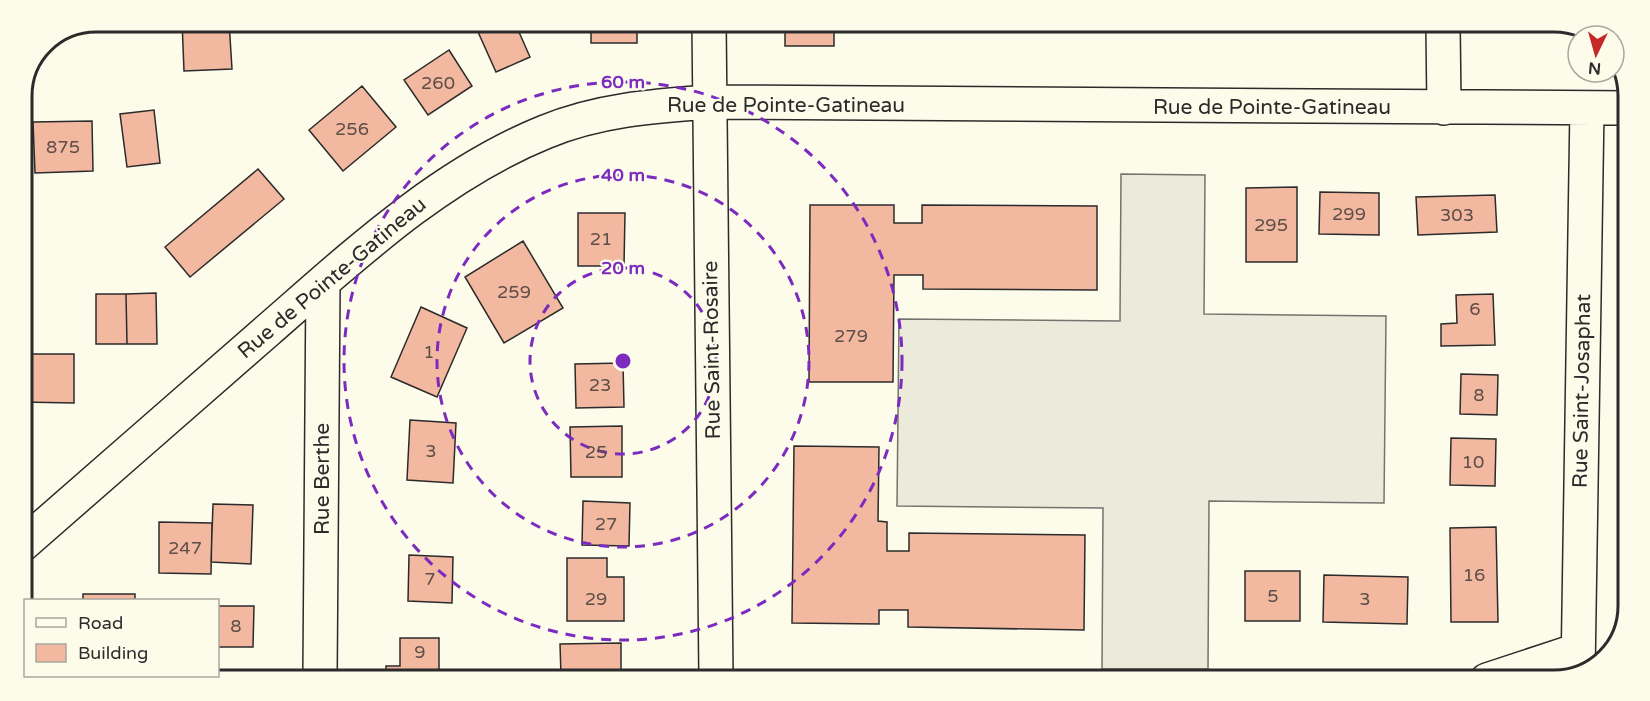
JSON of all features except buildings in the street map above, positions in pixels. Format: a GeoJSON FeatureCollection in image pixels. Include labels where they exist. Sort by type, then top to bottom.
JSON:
{"type":"FeatureCollection","features":[{"type":"Feature","properties":{"kind":"street","name":"Rue Saint-Rosaire"},"geometry":{"type":"LineString","coordinates":[[709,32],[716,669]]}},
{"type":"Feature","properties":{"kind":"street"},"geometry":{"type":"LineString","coordinates":[[1443,32],[1444,108]]}},
{"type":"Feature","properties":{"kind":"street","name":"Rue de Pointe-Gatineau"},"geometry":{"type":"LineString","coordinates":[[32,536],[323,282],[427,198],[467,171],[519,144],[545,131],[586,117],[630,109],[709,102],[1618,108]]}},
{"type":"Feature","properties":{"kind":"street","name":"Rue Saint-Josaphat"},"geometry":{"type":"LineString","coordinates":[[1578,662],[1587,108]]}},
{"type":"Feature","properties":{"kind":"street","name":"Rue Berthe"},"geometry":{"type":"LineString","coordinates":[[320,669],[323,282]]}},
{"type":"Feature","properties":{"kind":"street"},"geometry":{"type":"LineString","coordinates":[[1543,669],[1578,662]]}},
{"type":"Feature","properties":{"kind":"shaded area"},"geometry":{"type":"Polygon","coordinates":[[[1121,174],[1205,175],[1204,314],[1386,316],[1384,503],[1209,501],[1208,669],[1102,669],[1103,508],[897,506],[899,319],[1120,321],[1121,174]]]}}]}
